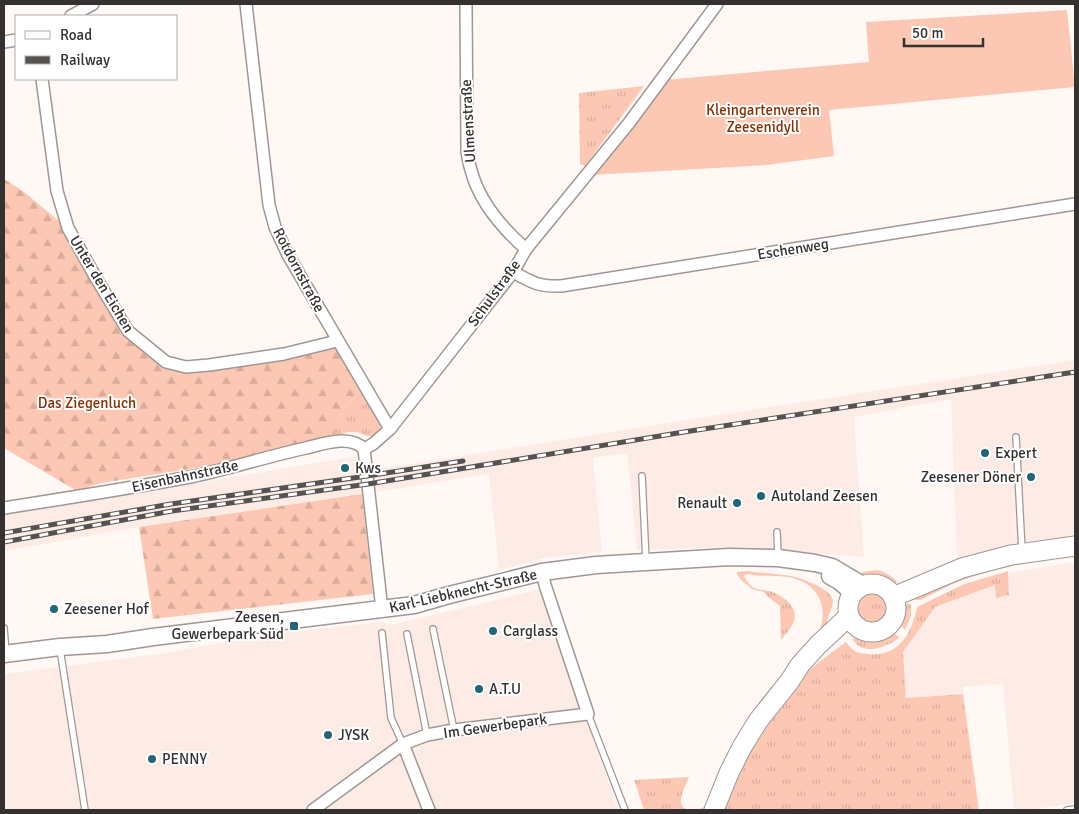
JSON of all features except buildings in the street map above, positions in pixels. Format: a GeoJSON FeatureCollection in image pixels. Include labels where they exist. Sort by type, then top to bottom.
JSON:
{"type":"FeatureCollection","features":[{"type":"Feature","properties":{"kind":"main road"},"geometry":{"type":"LineString","coordinates":[[893,597],[962,568],[1011,554],[1075,546]]}},
{"type":"Feature","properties":{"kind":"main road"},"geometry":{"type":"LineString","coordinates":[[871,584],[877,585],[884,587],[893,597],[896,611],[890,624],[884,629],[870,632],[863,630],[853,621],[848,608],[849,600],[859,590],[871,584]]}},
{"type":"Feature","properties":{"kind":"main road"},"geometry":{"type":"LineString","coordinates":[[714,810],[728,773],[758,721],[790,682],[800,665],[818,645],[853,621]]}},
{"type":"Feature","properties":{"kind":"street"},"geometry":{"type":"LineString","coordinates":[[73,15],[93,4]]}},
{"type":"Feature","properties":{"kind":"street","name":"Rotdornstraße"},"geometry":{"type":"LineString","coordinates":[[246,4],[268,195],[275,227],[288,255],[390,429]]}},
{"type":"Feature","properties":{"kind":"street","name":"Ulmenstraße"},"geometry":{"type":"LineString","coordinates":[[466,4],[467,151],[471,171],[484,200],[514,238],[526,249]]}},
{"type":"Feature","properties":{"kind":"street","name":"Schulstraße"},"geometry":{"type":"LineString","coordinates":[[364,449],[377,441],[390,429],[513,272],[526,249],[628,124],[717,4]]}},
{"type":"Feature","properties":{"kind":"street","name":"Unter den Eichen"},"geometry":{"type":"LineString","coordinates":[[42,80],[56,191],[68,228],[128,331],[166,362],[186,368],[276,355],[337,341]]}},
{"type":"Feature","properties":{"kind":"street","name":"Eschenweg"},"geometry":{"type":"LineString","coordinates":[[513,272],[534,283],[547,286],[561,286],[1075,204]]}},
{"type":"Feature","properties":{"kind":"street","name":"Eisenbahnstraße"},"geometry":{"type":"LineString","coordinates":[[4,508],[197,475],[334,442],[353,442],[364,449]]}},
{"type":"Feature","properties":{"kind":"street"},"geometry":{"type":"LineString","coordinates":[[364,449],[382,610]]}},
{"type":"Feature","properties":{"kind":"street","name":"Karl-Liebknecht-Straße"},"geometry":{"type":"LineString","coordinates":[[5,653],[107,644],[172,634],[382,610],[414,605],[542,572],[646,561],[730,557],[778,558],[832,567],[859,590]]}},
{"type":"Feature","properties":{"kind":"street"},"geometry":{"type":"LineString","coordinates":[[542,572],[588,714]]}},
{"type":"Feature","properties":{"kind":"street","name":"Im Gewerbepark"},"geometry":{"type":"LineString","coordinates":[[313,810],[403,744],[427,735],[588,714]]}},
{"type":"Feature","properties":{"kind":"street"},"geometry":{"type":"LineString","coordinates":[[403,744],[430,810]]}},
{"type":"Feature","properties":{"kind":"lane"},"geometry":{"type":"LineString","coordinates":[[1016,437],[1022,553]]}},
{"type":"Feature","properties":{"kind":"lane"},"geometry":{"type":"LineString","coordinates":[[642,476],[646,561]]}},
{"type":"Feature","properties":{"kind":"lane"},"geometry":{"type":"LineString","coordinates":[[776,532],[778,558]]}},
{"type":"Feature","properties":{"kind":"lane"},"geometry":{"type":"LineString","coordinates":[[4,628],[5,653]]}},
{"type":"Feature","properties":{"kind":"lane"},"geometry":{"type":"LineString","coordinates":[[432,629],[454,730]]}},
{"type":"Feature","properties":{"kind":"lane"},"geometry":{"type":"LineString","coordinates":[[382,633],[391,718],[403,744]]}},
{"type":"Feature","properties":{"kind":"lane"},"geometry":{"type":"LineString","coordinates":[[407,634],[427,735]]}},
{"type":"Feature","properties":{"kind":"lane"},"geometry":{"type":"LineString","coordinates":[[60,647],[85,810]]}},
{"type":"Feature","properties":{"kind":"lane"},"geometry":{"type":"LineString","coordinates":[[588,714],[624,810]]}},
{"type":"Feature","properties":{"kind":"lane"},"geometry":{"type":"LineString","coordinates":[[1067,810],[1075,809]]}},
{"type":"Feature","properties":{"kind":"shaded area"},"geometry":{"type":"Polygon","coordinates":[[[1075,360],[1075,537],[1037,540],[957,559],[951,399],[854,417],[864,557],[741,547],[637,550],[627,453],[593,458],[602,551],[545,558],[499,570],[489,474],[139,527],[4,551],[4,512],[174,487],[357,456],[359,471],[412,464],[1075,360]]]}},
{"type":"Feature","properties":{"kind":"shaded area"},"geometry":{"type":"Polygon","coordinates":[[[1075,562],[1075,803],[1028,810],[1014,810],[1003,684],[963,687],[963,694],[906,698],[903,652],[934,607],[995,585],[1009,594],[1008,573],[1075,562]]]}},
{"type":"Feature","properties":{"kind":"shaded area"},"geometry":{"type":"Polygon","coordinates":[[[541,589],[618,810],[4,810],[4,674],[166,653],[271,634],[382,622],[392,625],[541,589]]]}},
{"type":"Feature","properties":{"kind":"green space","name":"Kleingartenverein Zeesenidyll"},"geometry":{"type":"Polygon","coordinates":[[[1067,10],[1075,87],[829,110],[834,156],[767,165],[592,175],[663,80],[869,62],[866,22],[1067,10]]]}},
{"type":"Feature","properties":{"kind":"green space"},"geometry":{"type":"Polygon","coordinates":[[[644,86],[585,166],[580,164],[579,93],[644,86]]]}},
{"type":"Feature","properties":{"kind":"green space","name":"Das Ziegenluch"},"geometry":{"type":"Polygon","coordinates":[[[4,179],[24,192],[60,222],[83,253],[128,331],[152,352],[186,367],[337,341],[361,392],[361,396],[352,399],[344,407],[340,418],[335,424],[335,437],[292,449],[209,466],[101,483],[77,491],[4,448],[4,179]]]}},
{"type":"Feature","properties":{"kind":"green space"},"geometry":{"type":"Polygon","coordinates":[[[360,388],[381,424],[380,429],[377,433],[370,436],[352,432],[335,437],[335,424],[340,418],[344,407],[352,399],[357,398],[360,388]]]}},
{"type":"Feature","properties":{"kind":"green space"},"geometry":{"type":"Polygon","coordinates":[[[362,494],[373,594],[153,619],[139,527],[362,494]]]}},
{"type":"Feature","properties":{"kind":"green space"},"geometry":{"type":"Polygon","coordinates":[[[1065,556],[988,572],[952,584],[921,600],[913,599],[922,593],[1007,562],[1065,556]]]}},
{"type":"Feature","properties":{"kind":"green space"},"geometry":{"type":"Polygon","coordinates":[[[876,570],[885,573],[898,582],[891,583],[880,579],[862,578],[862,572],[876,570]]]}},
{"type":"Feature","properties":{"kind":"green space"},"geometry":{"type":"Polygon","coordinates":[[[748,571],[786,575],[802,579],[820,587],[830,595],[833,601],[827,620],[828,623],[708,810],[695,810],[705,806],[708,802],[729,751],[754,709],[819,632],[822,622],[823,613],[818,596],[806,583],[787,577],[747,574],[744,576],[753,587],[779,595],[794,610],[793,624],[781,640],[780,606],[764,592],[752,589],[741,580],[737,572],[748,571]]]}},
{"type":"Feature","properties":{"kind":"green space"},"geometry":{"type":"Polygon","coordinates":[[[1008,571],[1009,595],[996,598],[995,585],[935,607],[903,652],[906,698],[963,694],[979,810],[722,810],[734,778],[754,741],[803,676],[819,662],[846,642],[853,650],[861,653],[879,654],[888,652],[896,648],[907,635],[919,606],[962,585],[1008,571]]]}},
{"type":"Feature","properties":{"kind":"green space"},"geometry":{"type":"Polygon","coordinates":[[[871,593],[883,597],[887,609],[883,621],[871,625],[859,621],[855,609],[859,597],[871,593]]]}},
{"type":"Feature","properties":{"kind":"green space"},"geometry":{"type":"Polygon","coordinates":[[[908,603],[911,605],[911,616],[905,630],[898,622],[902,610],[908,603]]]}},
{"type":"Feature","properties":{"kind":"green space"},"geometry":{"type":"Polygon","coordinates":[[[891,631],[899,638],[886,646],[875,649],[865,649],[857,645],[852,639],[878,638],[891,631]]]}},
{"type":"Feature","properties":{"kind":"green space"},"geometry":{"type":"Polygon","coordinates":[[[689,777],[682,793],[681,803],[685,809],[689,810],[644,810],[634,780],[689,777]]]}},
{"type":"Feature","properties":{"kind":"railway"},"geometry":{"type":"LineString","coordinates":[[4,542],[172,511],[368,484],[684,432],[1075,372]]}},
{"type":"Feature","properties":{"kind":"railway"},"geometry":{"type":"LineString","coordinates":[[4,533],[171,504],[463,461]]}},
{"type":"Feature","properties":{"kind":"place","name":"Expert"},"geometry":{"type":"Point","coordinates":[985,453]}},
{"type":"Feature","properties":{"kind":"place","name":"Kws"},"geometry":{"type":"Point","coordinates":[345,468]}},
{"type":"Feature","properties":{"kind":"place","name":"Zeesener Döner"},"geometry":{"type":"Point","coordinates":[1031,477]}},
{"type":"Feature","properties":{"kind":"place","name":"Autoland Zeesen"},"geometry":{"type":"Point","coordinates":[761,496]}},
{"type":"Feature","properties":{"kind":"place","name":"Renault"},"geometry":{"type":"Point","coordinates":[737,503]}},
{"type":"Feature","properties":{"kind":"place","name":"Zeesener Hof"},"geometry":{"type":"Point","coordinates":[54,609]}},
{"type":"Feature","properties":{"kind":"place","name":"Zeesen, Gewerbepark Süd"},"geometry":{"type":"Point","coordinates":[294,626]}},
{"type":"Feature","properties":{"kind":"place","name":"Carglass"},"geometry":{"type":"Point","coordinates":[493,631]}},
{"type":"Feature","properties":{"kind":"place","name":"A.T.U"},"geometry":{"type":"Point","coordinates":[479,689]}},
{"type":"Feature","properties":{"kind":"place","name":"JYSK"},"geometry":{"type":"Point","coordinates":[328,735]}},
{"type":"Feature","properties":{"kind":"place","name":"PENNY"},"geometry":{"type":"Point","coordinates":[152,759]}}]}
